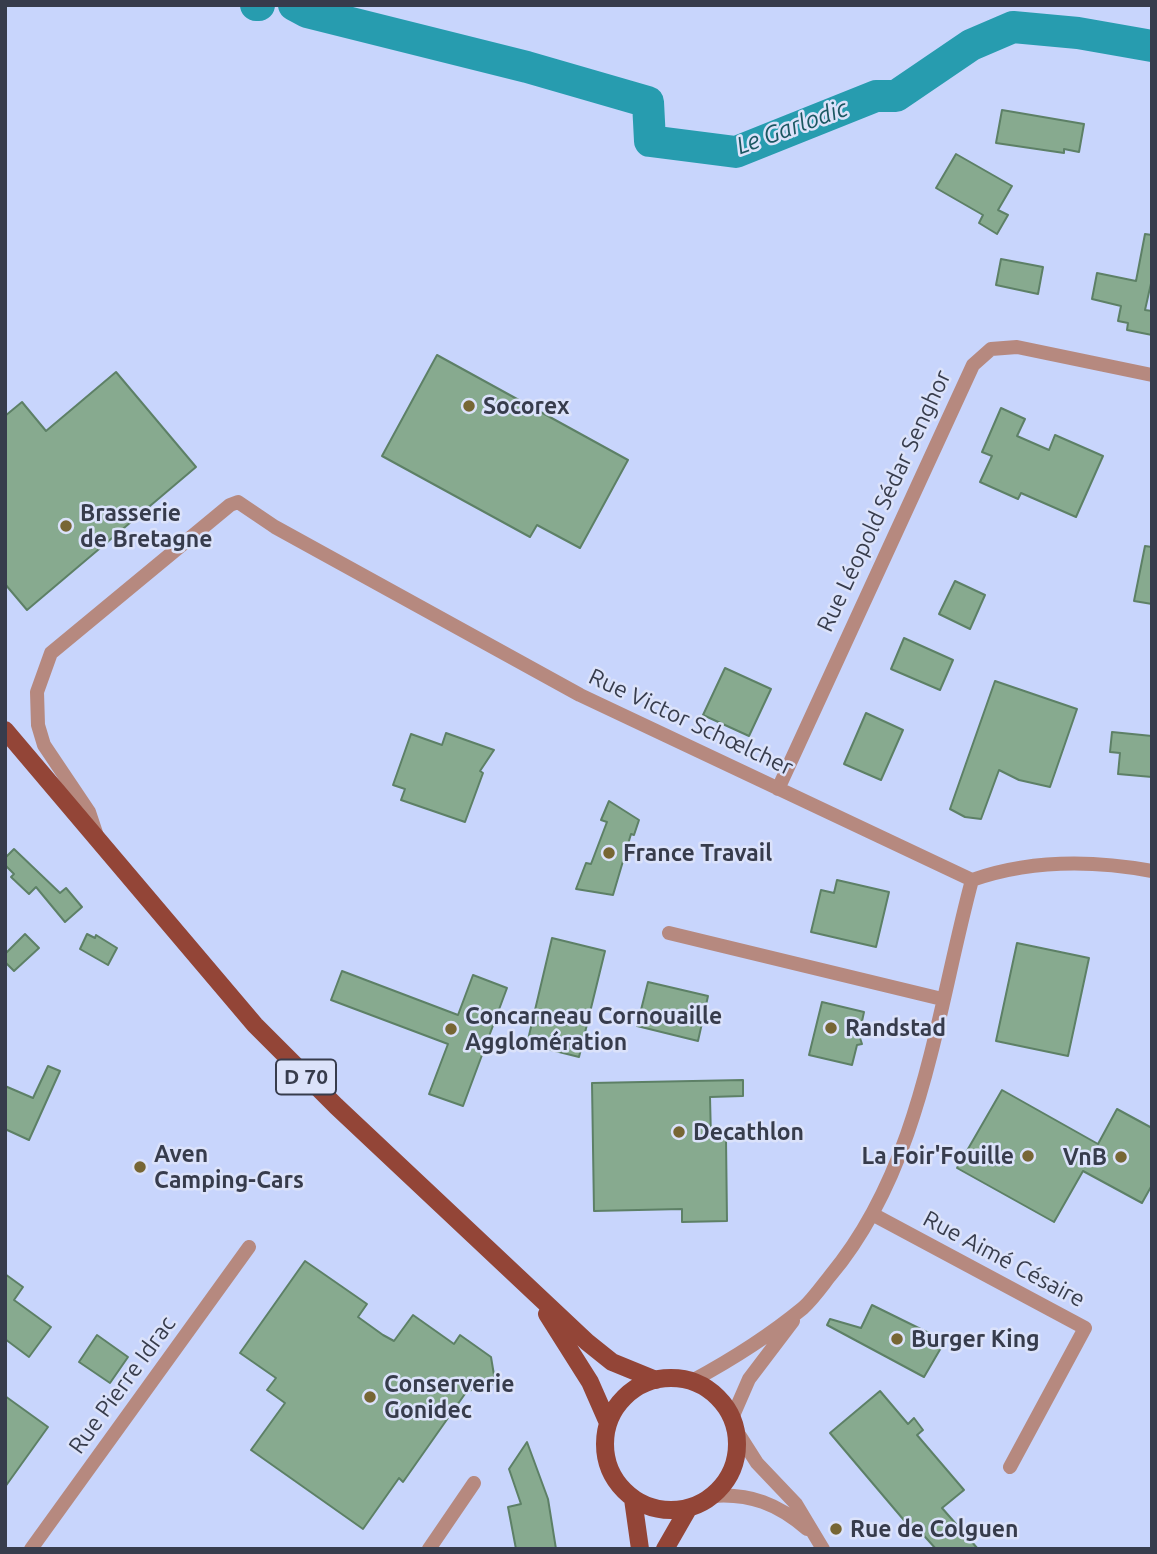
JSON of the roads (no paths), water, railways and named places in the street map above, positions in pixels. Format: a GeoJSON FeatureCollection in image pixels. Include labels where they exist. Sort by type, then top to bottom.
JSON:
{"type":"FeatureCollection","features":[{"type":"Feature","properties":{"kind":"main road","name":"D 70"},"geometry":{"type":"LineString","coordinates":[[5,730],[256,1025],[336,1106],[452,1213],[533,1294],[612,1362],[656,1380]]}},
{"type":"Feature","properties":{"kind":"main road","name":"D 70"},"geometry":{"type":"LineString","coordinates":[[533,1294],[590,1382],[608,1423]]}},
{"type":"Feature","properties":{"kind":"main road"},"geometry":{"type":"LineString","coordinates":[[674,1378],[692,1381],[709,1390],[722,1402],[734,1424],[737,1445],[733,1466],[723,1485],[712,1496],[688,1509],[670,1511],[652,1508],[633,1499],[618,1484],[608,1465],[605,1444],[608,1423],[626,1395],[656,1380],[674,1378]]}},
{"type":"Feature","properties":{"kind":"main road"},"geometry":{"type":"LineString","coordinates":[[633,1499],[640,1549]]}},
{"type":"Feature","properties":{"kind":"main road"},"geometry":{"type":"LineString","coordinates":[[665,1549],[688,1509]]}},
{"type":"Feature","properties":{"kind":"street","name":"Rue Léopold Sédar Senghor"},"geometry":{"type":"LineString","coordinates":[[778,789],[973,365],[991,349],[1017,347],[1152,375]]}},
{"type":"Feature","properties":{"kind":"street","name":"Rue Victor Schœlcher"},"geometry":{"type":"LineString","coordinates":[[99,842],[89,812],[44,745],[38,725],[37,692],[51,653],[230,505],[238,502],[275,527],[580,695],[972,880]]}},
{"type":"Feature","properties":{"kind":"street"},"geometry":{"type":"LineString","coordinates":[[823,1549],[796,1504],[757,1463],[734,1424],[749,1379],[846,1256],[874,1215],[908,1137],[972,880],[1002,870],[1054,865],[1115,866],[1152,871]]}},
{"type":"Feature","properties":{"kind":"street"},"geometry":{"type":"LineString","coordinates":[[669,933],[942,999]]}},
{"type":"Feature","properties":{"kind":"street","name":"Rue Aimé Césaire"},"geometry":{"type":"LineString","coordinates":[[874,1215],[1085,1328],[1010,1467]]}},
{"type":"Feature","properties":{"kind":"street","name":"Rue Pierre Idrac"},"geometry":{"type":"LineString","coordinates":[[32,1549],[249,1247]]}},
{"type":"Feature","properties":{"kind":"street"},"geometry":{"type":"LineString","coordinates":[[692,1381],[728,1361],[805,1306]]}},
{"type":"Feature","properties":{"kind":"street"},"geometry":{"type":"LineString","coordinates":[[429,1549],[474,1483]]}},
{"type":"Feature","properties":{"kind":"street"},"geometry":{"type":"LineString","coordinates":[[712,1496],[734,1494],[758,1499],[796,1520],[814,1535]]}},
{"type":"Feature","properties":{"kind":"waterway","name":"Le Garlodic"},"geometry":{"type":"LineString","coordinates":[[294,5],[307,12],[527,67],[648,102],[650,141],[736,152],[876,96],[896,96],[971,45],[1013,27],[1078,33],[1152,46]]}},
{"type":"Feature","properties":{"kind":"place","name":"Socorex"},"geometry":{"type":"Point","coordinates":[469,406]}},
{"type":"Feature","properties":{"kind":"place","name":"Brasserie de Bretagne"},"geometry":{"type":"Point","coordinates":[66,526]}},
{"type":"Feature","properties":{"kind":"place","name":"France Travail"},"geometry":{"type":"Point","coordinates":[609,853]}},
{"type":"Feature","properties":{"kind":"place","name":"Randstad"},"geometry":{"type":"Point","coordinates":[831,1028]}},
{"type":"Feature","properties":{"kind":"place","name":"Concarneau Cornouaille Agglomération"},"geometry":{"type":"Point","coordinates":[451,1029]}},
{"type":"Feature","properties":{"kind":"place","name":"Decathlon"},"geometry":{"type":"Point","coordinates":[679,1132]}},
{"type":"Feature","properties":{"kind":"place","name":"La Foir'Fouille"},"geometry":{"type":"Point","coordinates":[1028,1156]}},
{"type":"Feature","properties":{"kind":"place","name":"VnB"},"geometry":{"type":"Point","coordinates":[1121,1157]}},
{"type":"Feature","properties":{"kind":"place","name":"Aven Camping-Cars"},"geometry":{"type":"Point","coordinates":[140,1167]}},
{"type":"Feature","properties":{"kind":"place","name":"Burger King"},"geometry":{"type":"Point","coordinates":[897,1339]}},
{"type":"Feature","properties":{"kind":"place","name":"Conserverie Gonidec"},"geometry":{"type":"Point","coordinates":[370,1397]}},
{"type":"Feature","properties":{"kind":"place","name":"Rue de Colguen"},"geometry":{"type":"Point","coordinates":[836,1529]}}]}
